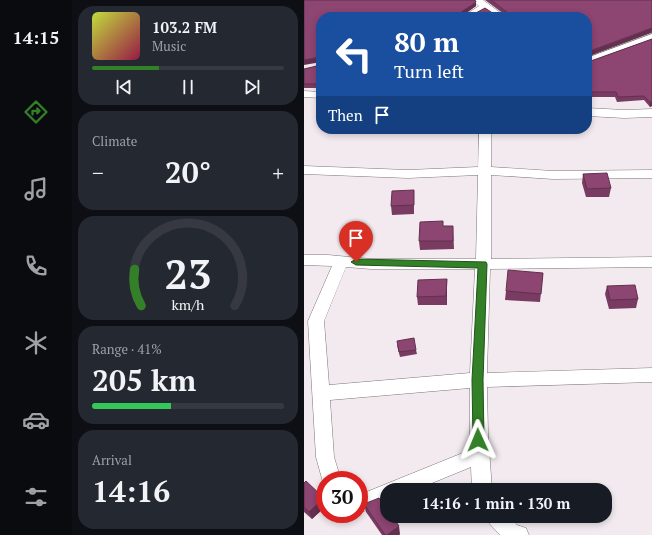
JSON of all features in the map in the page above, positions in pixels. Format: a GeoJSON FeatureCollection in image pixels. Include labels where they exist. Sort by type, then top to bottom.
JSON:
{"type":"FeatureCollection","features":[{"type":"Feature","properties":{"kind":"street"},"geometry":{"type":"LineString","coordinates":[[472,12],[481,3],[494,12]]}},
{"type":"Feature","properties":{"kind":"street"},"geometry":{"type":"LineString","coordinates":[[592,59],[652,37]]}},
{"type":"Feature","properties":{"kind":"street"},"geometry":{"type":"LineString","coordinates":[[304,94],[316,95]]}},
{"type":"Feature","properties":{"kind":"street"},"geometry":{"type":"LineString","coordinates":[[592,112],[624,114],[652,113]]}},
{"type":"Feature","properties":{"kind":"street"},"geometry":{"type":"LineString","coordinates":[[481,483],[478,455],[477,380],[483,264],[485,134]]}},
{"type":"Feature","properties":{"kind":"street"},"geometry":{"type":"LineString","coordinates":[[304,170],[408,174],[485,171],[553,175],[652,174]]}},
{"type":"Feature","properties":{"kind":"street"},"geometry":{"type":"LineString","coordinates":[[304,260],[341,261],[371,264],[652,262]]}},
{"type":"Feature","properties":{"kind":"street"},"geometry":{"type":"LineString","coordinates":[[329,471],[325,457],[322,393],[316,321],[341,261]]}},
{"type":"Feature","properties":{"kind":"street"},"geometry":{"type":"LineString","coordinates":[[322,393],[477,380],[652,375]]}},
{"type":"Feature","properties":{"kind":"street"},"geometry":{"type":"LineString","coordinates":[[411,483],[478,455]]}},
{"type":"Feature","properties":{"kind":"street"},"geometry":{"type":"LineString","coordinates":[[368,500],[380,496]]}},
{"type":"Feature","properties":{"kind":"street"},"geometry":{"type":"LineString","coordinates":[[502,523],[511,533],[519,535]]}},
{"type":"Feature","properties":{"kind":"building"},"geometry":{"type":"Polygon","coordinates":[[[304,0],[475,0],[476,2],[461,12],[316,12],[316,58],[304,60],[304,0]]]}},
{"type":"Feature","properties":{"kind":"building"},"geometry":{"type":"Polygon","coordinates":[[[491,0],[652,0],[652,28],[592,50],[592,12],[507,12],[491,0]]]}},
{"type":"Feature","properties":{"kind":"building"},"geometry":{"type":"Polygon","coordinates":[[[485,8],[491,12],[478,12],[485,8]]]}},
{"type":"Feature","properties":{"kind":"building"},"geometry":{"type":"Polygon","coordinates":[[[652,39],[652,102],[644,96],[618,97],[616,92],[592,92],[592,61],[652,39]]]}},
{"type":"Feature","properties":{"kind":"building"},"geometry":{"type":"Polygon","coordinates":[[[316,66],[316,84],[304,84],[304,69],[316,66]]]}},
{"type":"Feature","properties":{"kind":"building"},"geometry":{"type":"Polygon","coordinates":[[[607,173],[611,188],[587,189],[583,174],[607,173]]]}},
{"type":"Feature","properties":{"kind":"building"},"geometry":{"type":"Polygon","coordinates":[[[414,190],[414,205],[391,206],[392,191],[414,190]]]}},
{"type":"Feature","properties":{"kind":"building"},"geometry":{"type":"Polygon","coordinates":[[[443,221],[443,226],[453,226],[453,241],[419,241],[420,222],[443,221]]]}},
{"type":"Feature","properties":{"kind":"building"},"geometry":{"type":"Polygon","coordinates":[[[508,270],[543,273],[541,294],[506,291],[508,270]]]}},
{"type":"Feature","properties":{"kind":"building"},"geometry":{"type":"Polygon","coordinates":[[[447,279],[446,296],[417,297],[418,280],[447,279]]]}},
{"type":"Feature","properties":{"kind":"building"},"geometry":{"type":"Polygon","coordinates":[[[635,285],[638,299],[610,300],[607,286],[635,285]]]}},
{"type":"Feature","properties":{"kind":"building"},"geometry":{"type":"Polygon","coordinates":[[[414,338],[416,350],[399,352],[397,341],[414,338]]]}},
{"type":"Feature","properties":{"kind":"building"},"geometry":{"type":"Polygon","coordinates":[[[306,481],[316,490],[316,505],[309,512],[304,507],[304,483],[306,481]]]}},
{"type":"Feature","properties":{"kind":"building"},"geometry":{"type":"Polygon","coordinates":[[[379,498],[380,523],[397,523],[399,526],[385,535],[368,510],[368,502],[379,498]]]}},
{"type":"Feature","properties":{"kind":"route"},"geometry":{"type":"LineString","coordinates":[[356,262],[371,264],[483,264],[477,380],[478,440]]}}]}
